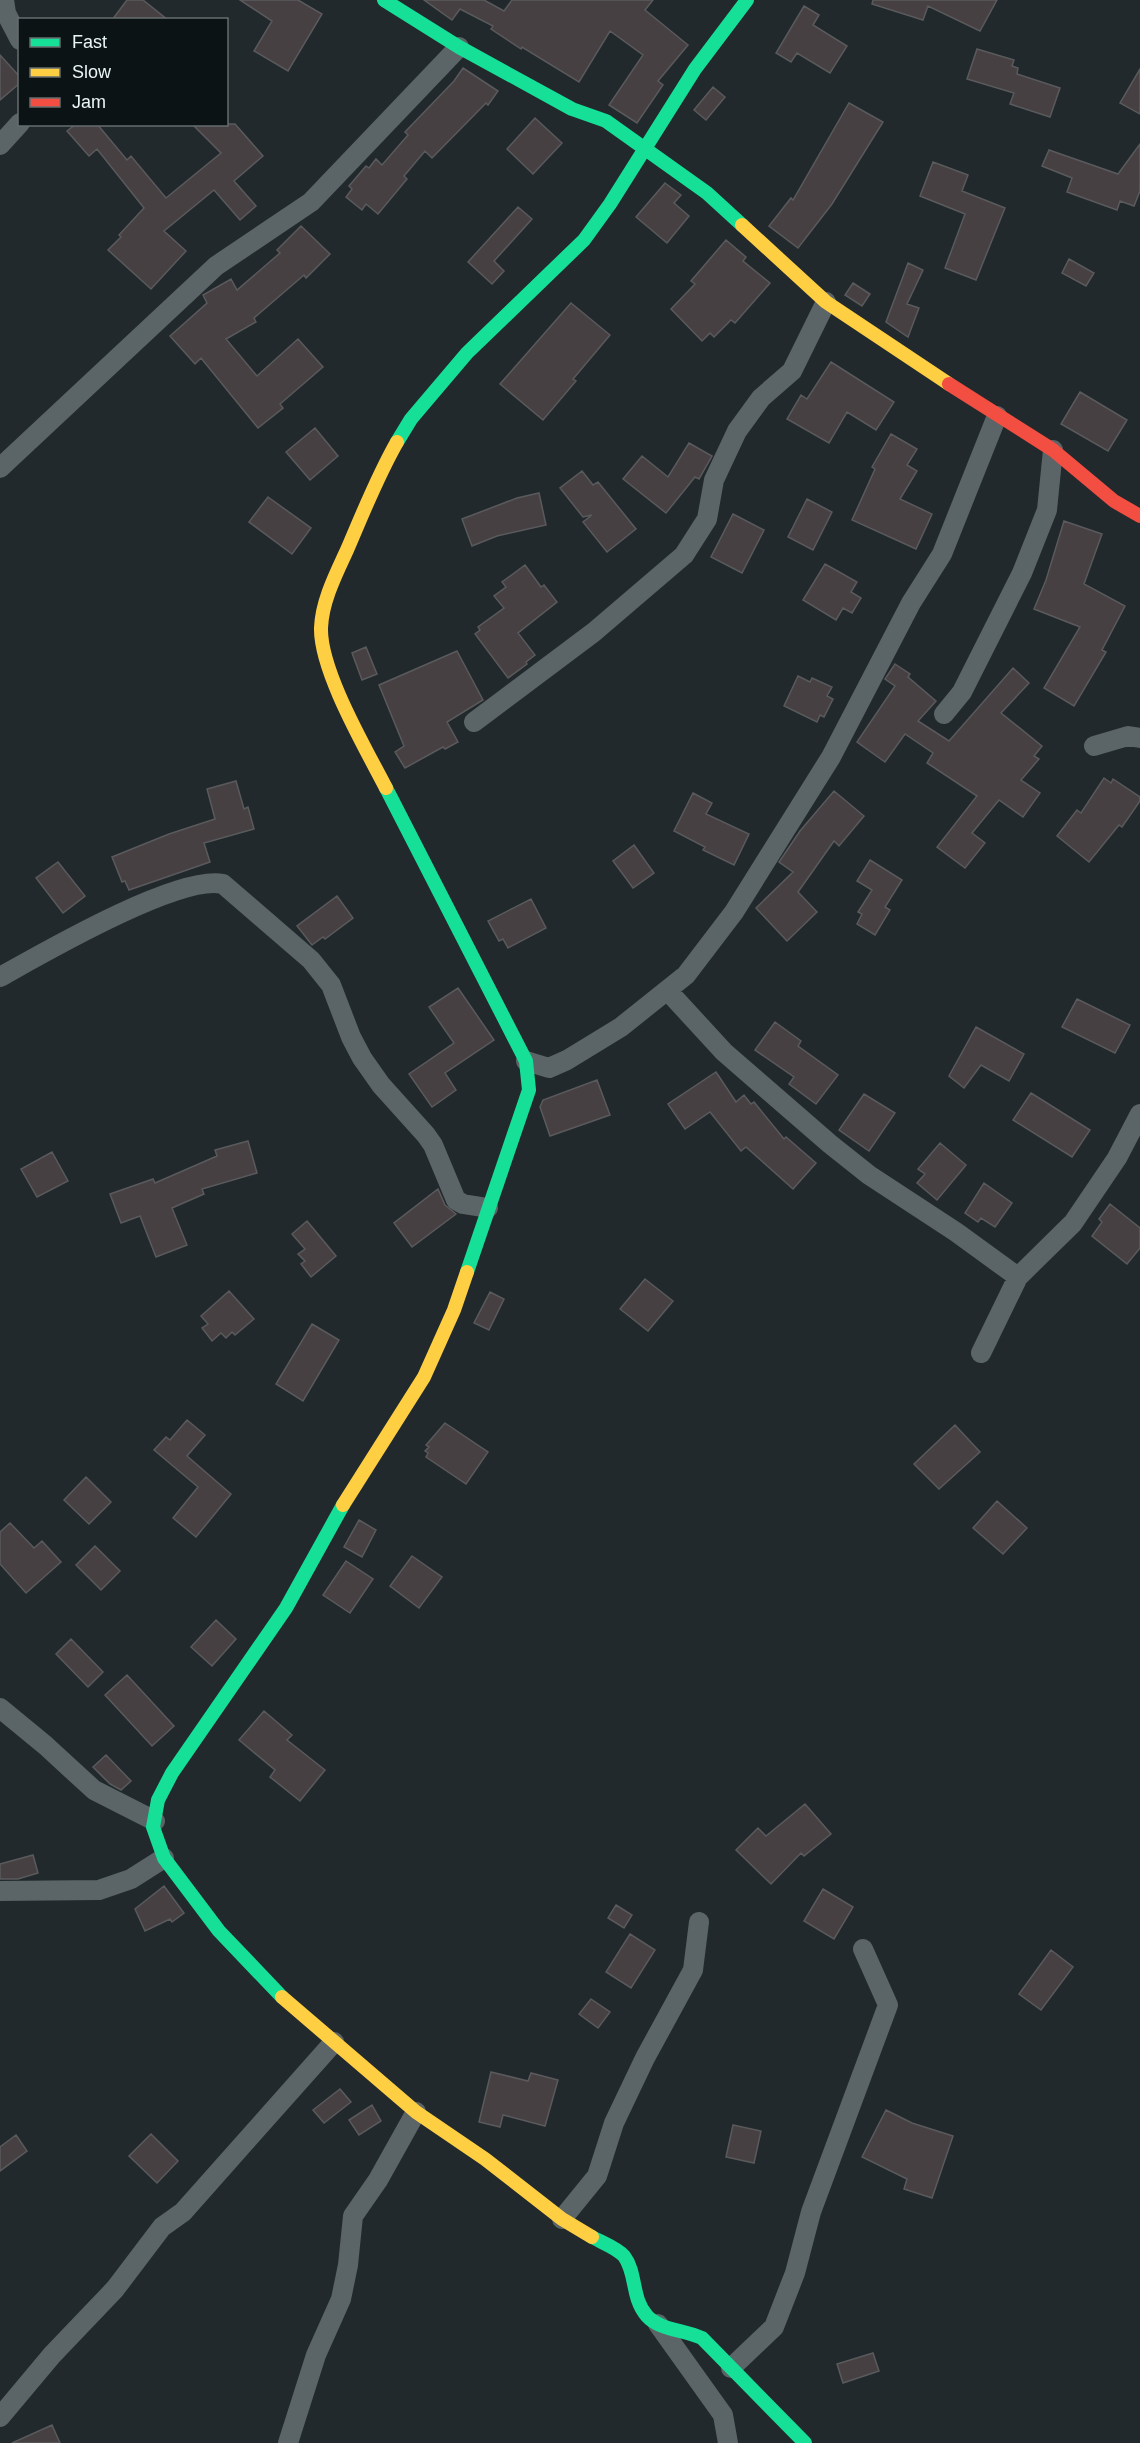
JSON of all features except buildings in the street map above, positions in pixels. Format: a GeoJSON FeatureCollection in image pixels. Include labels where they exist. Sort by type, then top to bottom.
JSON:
{"type":"FeatureCollection","features":[{"type":"Feature","properties":{"kind":"street"},"geometry":{"type":"LineString","coordinates":[[4,0],[6,14],[18,36]]}},
{"type":"Feature","properties":{"kind":"street"},"geometry":{"type":"LineString","coordinates":[[384,0],[459,47],[572,109],[606,121],[643,150],[706,193],[826,302],[997,416],[1053,450],[1114,501],[1140,516]]}},
{"type":"Feature","properties":{"kind":"street"},"geometry":{"type":"LineString","coordinates":[[747,0],[695,69],[610,204],[584,240],[467,353],[411,419],[381,470],[327,596],[321,628],[326,659],[347,711],[514,1034],[526,1061],[529,1090],[454,1310],[424,1377],[336,1517],[286,1608],[172,1773],[158,1800],[153,1827],[164,1858],[219,1931],[291,2007],[416,2112],[485,2159],[562,2219],[622,2255],[629,2267],[635,2297],[647,2317],[658,2324],[690,2332],[702,2338],[805,2443]]}},
{"type":"Feature","properties":{"kind":"street"},"geometry":{"type":"LineString","coordinates":[[0,468],[216,266],[311,202],[459,47]]}},
{"type":"Feature","properties":{"kind":"street"},"geometry":{"type":"LineString","coordinates":[[0,145],[18,125]]}},
{"type":"Feature","properties":{"kind":"street"},"geometry":{"type":"LineString","coordinates":[[474,722],[594,632],[684,555],[707,519],[714,480],[737,431],[761,398],[792,371],[826,302]]}},
{"type":"Feature","properties":{"kind":"street"},"geometry":{"type":"LineString","coordinates":[[526,1061],[549,1068],[567,1060],[621,1027],[686,975],[734,912],[831,757],[911,603],[942,554],[997,416]]}},
{"type":"Feature","properties":{"kind":"street"},"geometry":{"type":"LineString","coordinates":[[944,714],[962,692],[1022,573],[1047,510],[1053,450]]}},
{"type":"Feature","properties":{"kind":"street"},"geometry":{"type":"LineString","coordinates":[[1094,746],[1128,736],[1140,738]]}},
{"type":"Feature","properties":{"kind":"street"},"geometry":{"type":"LineString","coordinates":[[0,977],[117,914],[180,890],[210,883],[223,884],[311,960],[331,985],[351,1038],[362,1058],[381,1085],[433,1145],[456,1200],[463,1204],[488,1208]]}},
{"type":"Feature","properties":{"kind":"street"},"geometry":{"type":"LineString","coordinates":[[667,990],[724,1052],[830,1144],[869,1175],[956,1232],[1018,1277]]}},
{"type":"Feature","properties":{"kind":"street"},"geometry":{"type":"LineString","coordinates":[[981,1353],[1018,1277],[1073,1223],[1117,1158],[1140,1114]]}},
{"type":"Feature","properties":{"kind":"street"},"geometry":{"type":"LineString","coordinates":[[0,1708],[45,1744],[94,1790],[155,1821]]}},
{"type":"Feature","properties":{"kind":"street"},"geometry":{"type":"LineString","coordinates":[[0,1891],[99,1890],[131,1879],[164,1858]]}},
{"type":"Feature","properties":{"kind":"street"},"geometry":{"type":"LineString","coordinates":[[562,2219],[597,2176],[614,2123],[645,2058],[693,1970],[699,1922]]}},
{"type":"Feature","properties":{"kind":"street"},"geometry":{"type":"LineString","coordinates":[[731,2368],[774,2327],[795,2273],[815,2200],[888,2005],[863,1949]]}},
{"type":"Feature","properties":{"kind":"street"},"geometry":{"type":"LineString","coordinates":[[0,2417],[52,2355],[115,2289],[162,2228],[183,2212],[333,2042]]}},
{"type":"Feature","properties":{"kind":"street"},"geometry":{"type":"LineString","coordinates":[[288,2443],[316,2355],[341,2299],[348,2265],[353,2216],[378,2180],[416,2112]]}},
{"type":"Feature","properties":{"kind":"street"},"geometry":{"type":"LineString","coordinates":[[658,2324],[723,2415],[728,2443]]}},
{"type":"Feature","properties":{"kind":"traffic: fast"},"geometry":{"type":"LineString","coordinates":[[384,0],[459,47],[572,109],[606,121],[707,193],[742,225]]}},
{"type":"Feature","properties":{"kind":"traffic: fast"},"geometry":{"type":"LineString","coordinates":[[397,442],[411,419],[467,353],[584,240],[610,204],[695,69],[747,0]]}},
{"type":"Feature","properties":{"kind":"traffic: fast"},"geometry":{"type":"LineString","coordinates":[[386,788],[526,1061],[529,1090],[467,1272]]}},
{"type":"Feature","properties":{"kind":"traffic: fast"},"geometry":{"type":"LineString","coordinates":[[282,1997],[219,1931],[164,1858],[153,1827],[158,1800],[172,1773],[286,1608],[343,1505]]}},
{"type":"Feature","properties":{"kind":"traffic: fast"},"geometry":{"type":"LineString","coordinates":[[592,2237],[624,2256],[631,2270],[638,2301],[652,2321],[702,2338],[805,2443]]}},
{"type":"Feature","properties":{"kind":"traffic: slow"},"geometry":{"type":"LineString","coordinates":[[742,225],[826,302],[949,384]]}},
{"type":"Feature","properties":{"kind":"traffic: slow"},"geometry":{"type":"LineString","coordinates":[[386,788],[356,732],[336,687],[328,666],[321,628],[324,608],[334,578],[397,442]]}},
{"type":"Feature","properties":{"kind":"traffic: slow"},"geometry":{"type":"LineString","coordinates":[[343,1505],[424,1377],[454,1310],[467,1272]]}},
{"type":"Feature","properties":{"kind":"traffic: slow"},"geometry":{"type":"LineString","coordinates":[[282,1997],[416,2112],[485,2159],[562,2219],[592,2237]]}},
{"type":"Feature","properties":{"kind":"traffic: jam"},"geometry":{"type":"LineString","coordinates":[[949,384],[1053,450],[1114,501],[1140,516]]}}]}
